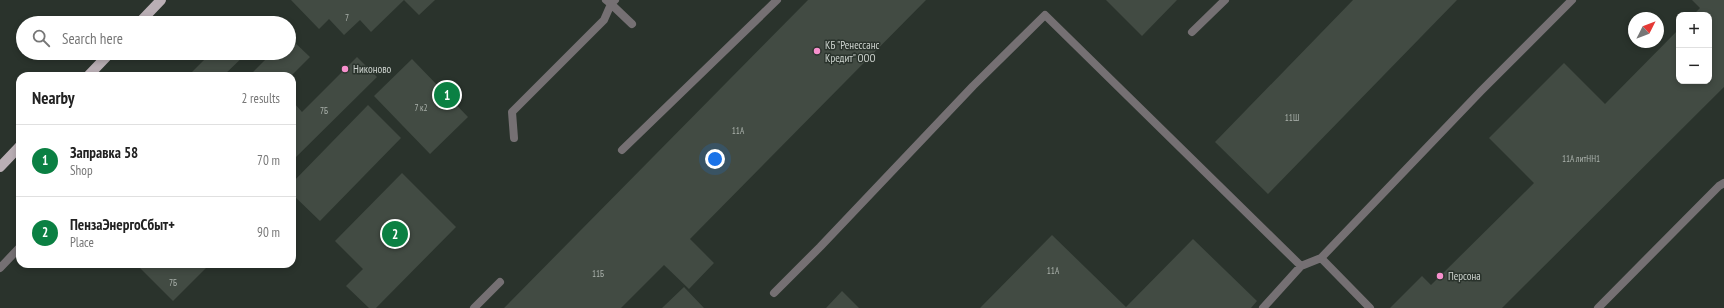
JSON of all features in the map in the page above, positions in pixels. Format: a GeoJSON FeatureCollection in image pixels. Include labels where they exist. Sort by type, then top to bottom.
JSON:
{"type":"FeatureCollection","features":[{"type":"Feature","properties":{"kind":"main road"},"geometry":{"type":"LineString","coordinates":[[146,16],[161,0]]}},
{"type":"Feature","properties":{"kind":"main road"},"geometry":{"type":"LineString","coordinates":[[92,72],[103,60]]}},
{"type":"Feature","properties":{"kind":"main road"},"geometry":{"type":"LineString","coordinates":[[0,167],[16,150]]}},
{"type":"Feature","properties":{"kind":"lane"},"geometry":{"type":"LineString","coordinates":[[622,150],[777,0]]}},
{"type":"Feature","properties":{"kind":"lane"},"geometry":{"type":"LineString","coordinates":[[1192,32],[1225,0]]}},
{"type":"Feature","properties":{"kind":"lane"},"geometry":{"type":"LineString","coordinates":[[1268,306],[1301,266],[1321,258],[1481,91],[1572,0]]}},
{"type":"Feature","properties":{"kind":"lane"},"geometry":{"type":"LineString","coordinates":[[514,138],[512,112],[604,20],[611,2],[632,24]]}},
{"type":"Feature","properties":{"kind":"lane"},"geometry":{"type":"LineString","coordinates":[[774,293],[820,248],[954,106],[1045,15],[1301,266]]}},
{"type":"Feature","properties":{"kind":"lane"},"geometry":{"type":"LineString","coordinates":[[1598,308],[1724,182]]}},
{"type":"Feature","properties":{"kind":"lane"},"geometry":{"type":"LineString","coordinates":[[0,268],[16,251]]}},
{"type":"Feature","properties":{"kind":"lane"},"geometry":{"type":"LineString","coordinates":[[1321,258],[1370,308]]}},
{"type":"Feature","properties":{"kind":"lane"},"geometry":{"type":"LineString","coordinates":[[474,308],[500,282]]}},
{"type":"Feature","properties":{"kind":"building"},"geometry":{"type":"Polygon","coordinates":[[[291,0],[404,0],[371,32],[360,20],[344,35],[329,19],[319,29],[291,0]]]}},
{"type":"Feature","properties":{"kind":"building"},"geometry":{"type":"Polygon","coordinates":[[[404,0],[435,0],[419,15],[404,0]]]}},
{"type":"Feature","properties":{"kind":"building"},"geometry":{"type":"Polygon","coordinates":[[[808,0],[926,0],[690,239],[714,263],[689,289],[664,265],[621,308],[504,308],[808,0]]]}},
{"type":"Feature","properties":{"kind":"building"},"geometry":{"type":"Polygon","coordinates":[[[1106,0],[1177,0],[1142,36],[1106,0]]]}},
{"type":"Feature","properties":{"kind":"building"},"geometry":{"type":"Polygon","coordinates":[[[1353,0],[1457,0],[1268,194],[1215,142],[1353,0]]]}},
{"type":"Feature","properties":{"kind":"building"},"geometry":{"type":"Polygon","coordinates":[[[1692,0],[1724,0],[1724,87],[1502,308],[1390,308],[1422,276],[1431,285],[1534,183],[1489,138],[1564,63],[1605,104],[1660,48],[1664,48],[1664,44],[1676,32],[1676,84],[1712,84],[1712,12],[1696,12],[1700,8],[1692,0]]]}},
{"type":"Feature","properties":{"kind":"building"},"geometry":{"type":"Polygon","coordinates":[[[296,44],[310,57],[295,72],[253,72],[265,60],[296,60],[296,44]]]}},
{"type":"Feature","properties":{"kind":"building"},"geometry":{"type":"Polygon","coordinates":[[[357,57],[377,77],[296,157],[296,105],[302,112],[357,57]]]}},
{"type":"Feature","properties":{"kind":"building"},"geometry":{"type":"Polygon","coordinates":[[[412,59],[468,117],[430,154],[374,96],[412,59]]]}},
{"type":"Feature","properties":{"kind":"building"},"geometry":{"type":"Polygon","coordinates":[[[204,60],[240,60],[227,72],[192,72],[204,60]]]}},
{"type":"Feature","properties":{"kind":"building"},"geometry":{"type":"Polygon","coordinates":[[[368,105],[401,138],[320,221],[296,198],[296,179],[368,105]]]}},
{"type":"Feature","properties":{"kind":"building"},"geometry":{"type":"Polygon","coordinates":[[[402,173],[456,227],[376,308],[369,308],[346,286],[363,269],[335,241],[402,173]]]}},
{"type":"Feature","properties":{"kind":"building"},"geometry":{"type":"Polygon","coordinates":[[[1052,235],[1126,307],[1193,239],[1257,301],[1251,308],[980,308],[1052,235]]]}},
{"type":"Feature","properties":{"kind":"building"},"geometry":{"type":"Polygon","coordinates":[[[140,268],[206,268],[173,301],[140,268]]]}},
{"type":"Feature","properties":{"kind":"building"},"geometry":{"type":"Polygon","coordinates":[[[684,287],[704,308],[662,308],[684,287]]]}},
{"type":"Feature","properties":{"kind":"building"},"geometry":{"type":"Polygon","coordinates":[[[842,291],[859,308],[826,308],[842,291]]]}},
{"type":"Feature","properties":{"kind":"place","name":"КБ \"Ренессанс Кредит\" ООО"},"geometry":{"type":"Point","coordinates":[817,51]}},
{"type":"Feature","properties":{"kind":"place","name":"Никоново"},"geometry":{"type":"Point","coordinates":[345,69]}},
{"type":"Feature","properties":{"kind":"place","name":"Заправка 58"},"geometry":{"type":"Point","coordinates":[447,95]}},
{"type":"Feature","properties":{"kind":"place","name":"ПензаЭнергоСбыт+"},"geometry":{"type":"Point","coordinates":[395,234]}},
{"type":"Feature","properties":{"kind":"place","name":"Персона"},"geometry":{"type":"Point","coordinates":[1440,276]}}]}
